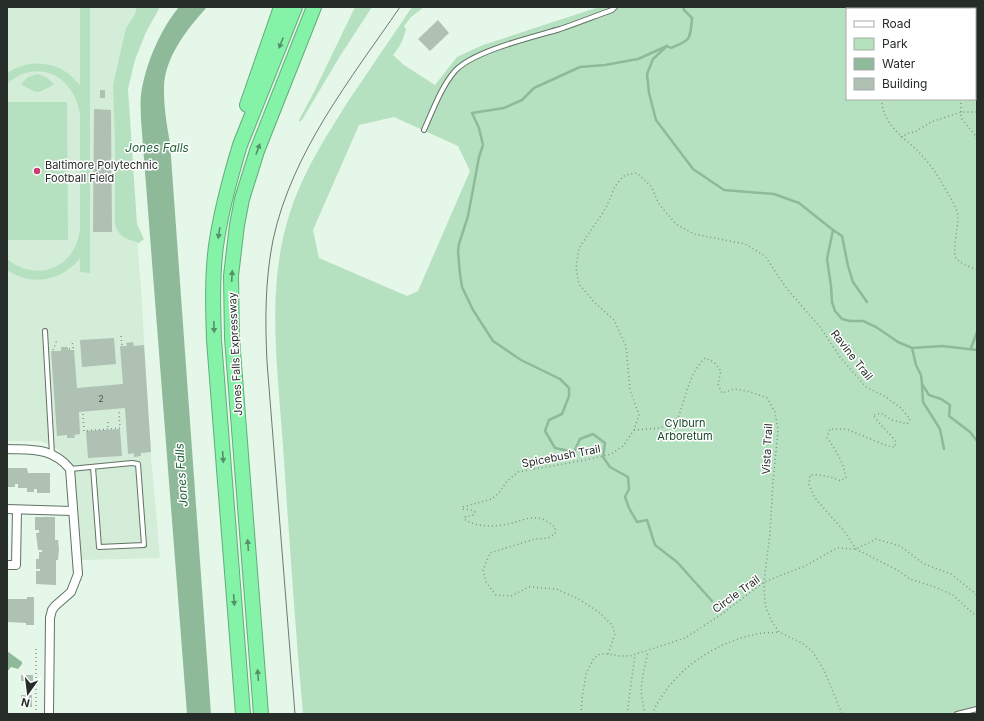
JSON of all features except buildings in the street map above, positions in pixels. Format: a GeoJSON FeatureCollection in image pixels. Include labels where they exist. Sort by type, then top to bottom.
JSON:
{"type":"FeatureCollection","features":[{"type":"Feature","properties":{"kind":"highway"},"geometry":{"type":"LineString","coordinates":[[226,194],[230,167],[249,96],[281,7]]}},
{"type":"Feature","properties":{"kind":"highway","name":"Jones Falls Expressway"},"geometry":{"type":"LineString","coordinates":[[243,714],[214,340],[214,274],[216,247],[226,194],[240,145],[295,7]]}},
{"type":"Feature","properties":{"kind":"highway","name":"Jones Falls Expressway"},"geometry":{"type":"LineString","coordinates":[[260,714],[232,338],[231,276],[237,225],[250,172],[314,7]]}},
{"type":"Feature","properties":{"kind":"highway"},"geometry":{"type":"LineString","coordinates":[[290,68],[320,7]]}},
{"type":"Feature","properties":{"kind":"street"},"geometry":{"type":"LineString","coordinates":[[7,449],[41,450],[52,454],[70,469],[78,574],[71,592],[55,606],[52,610],[50,618],[49,714]]}},
{"type":"Feature","properties":{"kind":"street"},"geometry":{"type":"LineString","coordinates":[[7,509],[72,511]]}},
{"type":"Feature","properties":{"kind":"street"},"geometry":{"type":"LineString","coordinates":[[7,565],[16,565],[17,510]]}},
{"type":"Feature","properties":{"kind":"lane"},"geometry":{"type":"LineString","coordinates":[[424,130],[441,91],[456,70],[464,62],[481,54],[612,10],[615,7]]}},
{"type":"Feature","properties":{"kind":"lane"},"geometry":{"type":"LineString","coordinates":[[45,331],[52,454]]}},
{"type":"Feature","properties":{"kind":"lane"},"geometry":{"type":"LineString","coordinates":[[70,469],[93,467],[138,464],[144,545],[99,548],[93,467]]}},
{"type":"Feature","properties":{"kind":"lane"},"geometry":{"type":"LineString","coordinates":[[957,714],[977,710]]}},
{"type":"Feature","properties":{"kind":"path"},"geometry":{"type":"LineString","coordinates":[[881,100],[889,124],[926,159],[952,199],[958,218],[954,250],[956,258],[962,263],[977,270]]}},
{"type":"Feature","properties":{"kind":"path"},"geometry":{"type":"LineString","coordinates":[[961,100],[963,121],[975,135],[977,140]]}},
{"type":"Feature","properties":{"kind":"path"},"geometry":{"type":"LineString","coordinates":[[901,137],[909,133],[916,132],[931,122],[961,112],[977,112]]}},
{"type":"Feature","properties":{"kind":"path","name":"Spicebush Trail"},"geometry":{"type":"LineString","coordinates":[[608,654],[615,634],[612,625],[600,613],[577,598],[556,589],[530,587],[511,596],[496,595],[486,582],[483,570],[490,553],[535,539],[548,538],[555,534],[555,527],[546,520],[536,518],[498,525],[483,525],[467,522],[464,517],[473,515],[475,512],[472,510],[462,509],[469,504],[477,504],[492,499],[499,493],[507,481],[518,472],[611,454],[623,446],[634,430],[639,414],[630,390],[626,346],[614,320],[579,284],[576,268],[578,248],[606,208],[615,186],[625,175],[637,173],[652,186],[659,204]]}},
{"type":"Feature","properties":{"kind":"path","name":"Ravine Trail"},"geometry":{"type":"LineString","coordinates":[[659,204],[676,224],[694,234],[745,244],[765,256],[788,289],[820,327],[840,357],[866,387],[886,397],[901,408],[910,419],[907,424],[892,420],[881,413],[873,415],[879,424],[891,434],[896,442],[895,447],[888,446],[846,429],[830,429],[827,438],[837,451],[846,477],[841,481],[817,474],[810,475],[809,485],[815,498],[844,531],[856,549]]}},
{"type":"Feature","properties":{"kind":"path"},"geometry":{"type":"LineString","coordinates":[[121,336],[122,345]]}},
{"type":"Feature","properties":{"kind":"path"},"geometry":{"type":"LineString","coordinates":[[54,350],[57,340]]}},
{"type":"Feature","properties":{"kind":"path"},"geometry":{"type":"LineString","coordinates":[[69,349],[72,348],[72,340]]}},
{"type":"Feature","properties":{"kind":"path","name":"Vista Trail"},"geometry":{"type":"LineString","coordinates":[[634,430],[660,428],[678,418],[690,377],[705,358],[714,362],[721,371],[718,384],[722,393],[734,389],[752,392],[766,398],[775,412],[778,431],[770,533],[764,582],[765,605],[771,620],[779,632]]}},
{"type":"Feature","properties":{"kind":"path"},"geometry":{"type":"LineString","coordinates":[[83,414],[84,431],[120,428],[119,412]]}},
{"type":"Feature","properties":{"kind":"path"},"geometry":{"type":"LineString","coordinates":[[108,422],[108,429]]}},
{"type":"Feature","properties":{"kind":"path","name":"Circle Trail"},"geometry":{"type":"LineString","coordinates":[[608,654],[620,656],[635,654],[685,638],[722,614],[764,582],[804,566],[837,548],[856,549],[876,539],[900,546],[924,564],[950,574],[977,595]]}},
{"type":"Feature","properties":{"kind":"path"},"geometry":{"type":"LineString","coordinates":[[856,549],[899,571],[910,579],[935,587],[953,595],[977,617]]}},
{"type":"Feature","properties":{"kind":"path"},"geometry":{"type":"LineString","coordinates":[[652,714],[670,684],[685,668],[719,646],[759,634],[779,632],[802,643],[812,651],[824,670],[842,714]]}},
{"type":"Feature","properties":{"kind":"path"},"geometry":{"type":"LineString","coordinates":[[36,648],[36,714]]}},
{"type":"Feature","properties":{"kind":"path"},"geometry":{"type":"LineString","coordinates":[[645,714],[641,683],[648,651]]}},
{"type":"Feature","properties":{"kind":"path"},"geometry":{"type":"LineString","coordinates":[[581,714],[586,674],[594,658],[600,654],[608,654]]}},
{"type":"Feature","properties":{"kind":"path"},"geometry":{"type":"LineString","coordinates":[[627,714],[635,654]]}},
{"type":"Feature","properties":{"kind":"path"},"geometry":{"type":"LineString","coordinates":[[36,705],[40,706]]}},
{"type":"Feature","properties":{"kind":"shaded area"},"geometry":{"type":"Polygon","coordinates":[[[7,7],[150,7],[125,89],[141,289],[151,456],[160,558],[81,560],[75,472],[59,450],[48,444],[40,441],[7,441],[7,7]]]}},
{"type":"Feature","properties":{"kind":"green space"},"geometry":{"type":"Polygon","coordinates":[[[80,7],[90,7],[90,273],[80,272],[80,258],[65,272],[56,276],[36,280],[26,279],[7,270],[7,259],[19,266],[31,270],[54,268],[64,262],[72,253],[77,242],[80,228],[80,115],[77,101],[71,90],[63,81],[53,75],[42,72],[30,72],[19,76],[7,84],[7,73],[29,64],[52,65],[72,76],[80,85],[80,7]]]}},
{"type":"Feature","properties":{"kind":"green space"},"geometry":{"type":"Polygon","coordinates":[[[137,7],[160,7],[146,32],[135,60],[128,89],[137,224],[144,239],[139,243],[127,239],[121,235],[115,224],[115,140],[113,85],[126,28],[135,14],[137,7]]]}},
{"type":"Feature","properties":{"kind":"green space"},"geometry":{"type":"Polygon","coordinates":[[[355,7],[372,7],[340,56],[302,120],[299,122],[299,120],[355,7]]]}},
{"type":"Feature","properties":{"kind":"green space","name":"Cylburn Arboretum"},"geometry":{"type":"Polygon","coordinates":[[[412,7],[424,7],[411,17],[404,26],[406,29],[402,40],[398,49],[393,55],[404,65],[435,85],[457,57],[483,45],[599,7],[977,7],[977,714],[303,714],[275,332],[277,275],[281,247],[293,203],[314,157],[349,100],[412,7]],[[394,117],[359,125],[313,230],[319,258],[407,296],[418,291],[470,171],[458,146],[394,117]]]}},
{"type":"Feature","properties":{"kind":"green space"},"geometry":{"type":"Polygon","coordinates":[[[37,74],[46,77],[54,84],[37,92],[21,84],[28,77],[37,74]]]}},
{"type":"Feature","properties":{"kind":"green space","name":"Baltimore Polytechnic Football Field"},"geometry":{"type":"Polygon","coordinates":[[[7,102],[67,102],[68,240],[7,240],[7,102]]]}},
{"type":"Feature","properties":{"kind":"water","name":"Jones Falls"},"geometry":{"type":"Polygon","coordinates":[[[179,7],[207,7],[184,35],[172,56],[167,67],[164,91],[165,111],[170,143],[211,714],[187,714],[141,120],[141,95],[146,72],[154,48],[172,16],[179,7]]]}},
{"type":"Feature","properties":{"kind":"water"},"geometry":{"type":"Polygon","coordinates":[[[7,651],[22,662],[18,669],[11,667],[7,672],[7,651]]]}},
{"type":"Feature","properties":{"kind":"waterway"},"geometry":{"type":"LineString","coordinates":[[683,7],[692,18],[690,35],[686,41],[682,43],[671,48],[667,46],[653,59],[647,74],[649,93],[656,120],[693,169],[724,190],[774,194],[799,203],[833,230],[827,259],[832,302],[835,311],[842,319],[850,321],[863,321],[876,327],[898,342],[912,348],[942,346],[977,350]]}},
{"type":"Feature","properties":{"kind":"waterway"},"geometry":{"type":"LineString","coordinates":[[667,46],[638,59],[605,65],[580,67],[534,88],[522,100],[504,108],[472,113],[479,128],[483,145],[479,157],[468,216],[458,251],[462,287],[473,310],[493,341],[521,360],[560,379],[569,388],[569,396],[562,414],[549,420],[545,431],[555,448],[574,452],[580,439],[593,434],[605,443],[603,457],[610,467],[628,477],[629,489],[625,497],[637,522],[647,520],[655,545],[677,562],[712,601]]}},
{"type":"Feature","properties":{"kind":"waterway"},"geometry":{"type":"LineString","coordinates":[[833,230],[842,236],[853,282],[867,302]]}},
{"type":"Feature","properties":{"kind":"waterway"},"geometry":{"type":"LineString","coordinates":[[971,348],[977,332]]}},
{"type":"Feature","properties":{"kind":"waterway"},"geometry":{"type":"LineString","coordinates":[[912,348],[916,365],[921,375],[922,384],[929,395],[941,399],[950,405],[949,416],[970,432],[977,441]]}},
{"type":"Feature","properties":{"kind":"waterway"},"geometry":{"type":"LineString","coordinates":[[922,385],[923,402],[940,429],[944,449]]}},
{"type":"Feature","properties":{"kind":"tram line"},"geometry":{"type":"LineString","coordinates":[[295,714],[267,362],[266,301],[270,255],[282,208],[308,147],[343,90],[400,7]]}},
{"type":"Feature","properties":{"kind":"place","name":"Baltimore Polytechnic Football Field"},"geometry":{"type":"Point","coordinates":[37,171]}}]}
